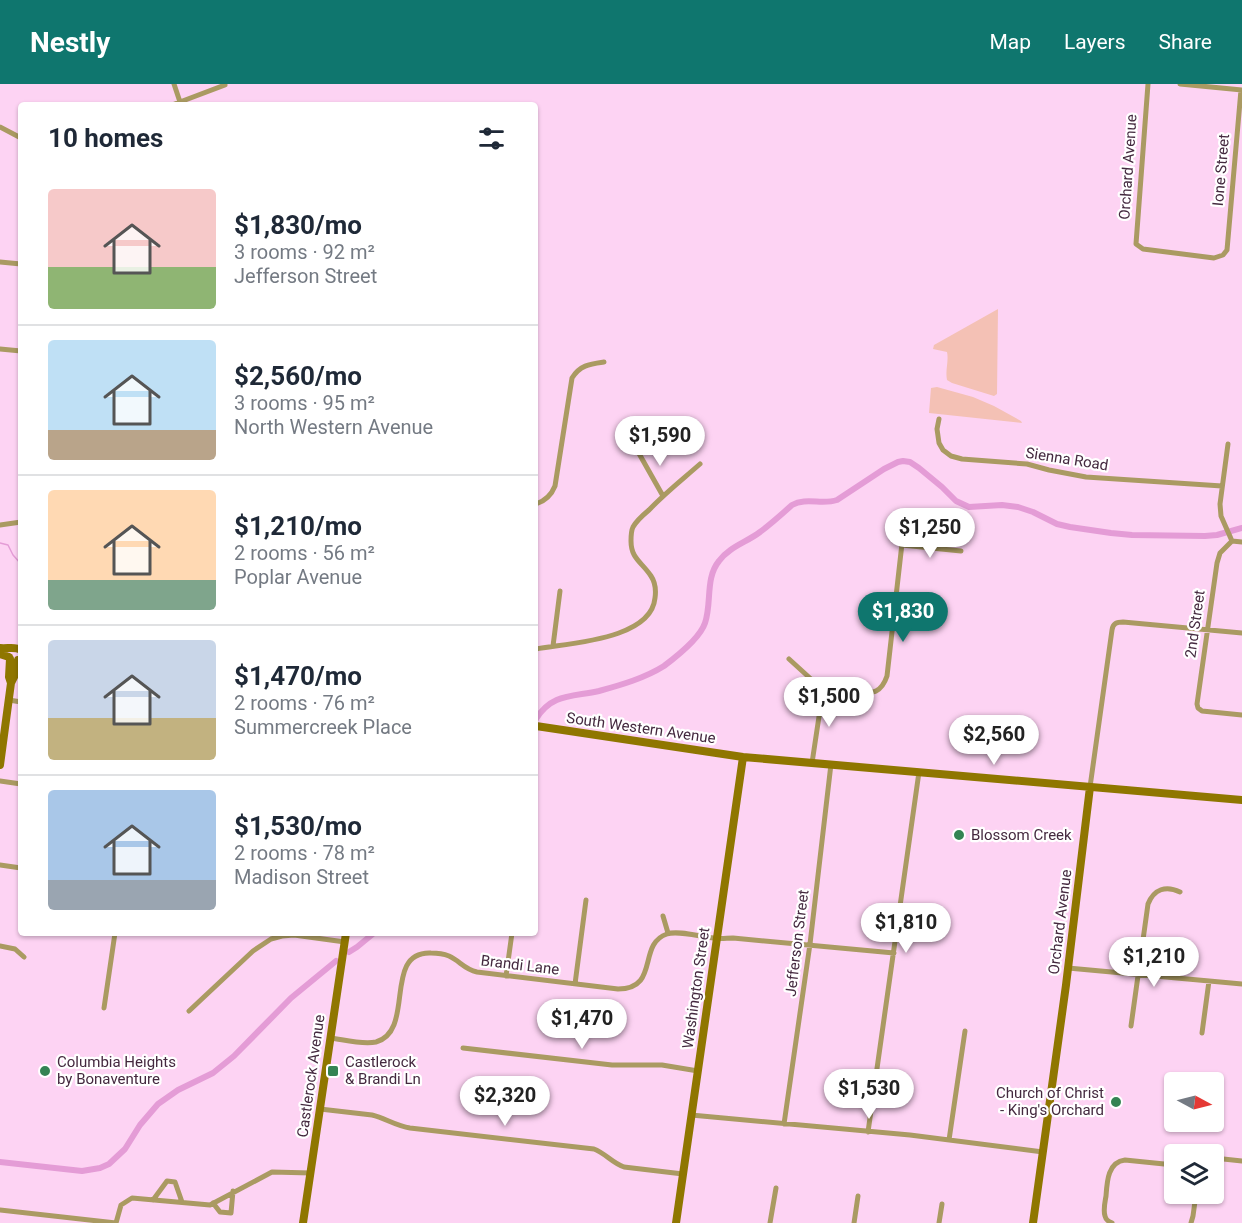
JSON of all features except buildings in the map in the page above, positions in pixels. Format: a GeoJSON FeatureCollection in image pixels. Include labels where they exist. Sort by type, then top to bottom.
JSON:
{"type":"FeatureCollection","features":[{"type":"Feature","properties":{"kind":"street"},"geometry":{"type":"LineString","coordinates":[[174,84],[180,102]]}},
{"type":"Feature","properties":{"kind":"street","name":"Orchard Avenue"},"geometry":{"type":"LineString","coordinates":[[1148,84],[1136,240],[1138,246],[1143,249],[1214,258],[1226,252]]}},
{"type":"Feature","properties":{"kind":"street"},"geometry":{"type":"LineString","coordinates":[[1180,84],[1241,90]]}},
{"type":"Feature","properties":{"kind":"street"},"geometry":{"type":"LineString","coordinates":[[182,102],[225,85]]}},
{"type":"Feature","properties":{"kind":"street","name":"Ione Street"},"geometry":{"type":"LineString","coordinates":[[1226,252],[1241,90]]}},
{"type":"Feature","properties":{"kind":"street"},"geometry":{"type":"LineString","coordinates":[[0,127],[18,136]]}},
{"type":"Feature","properties":{"kind":"street"},"geometry":{"type":"LineString","coordinates":[[0,262],[18,264]]}},
{"type":"Feature","properties":{"kind":"street"},"geometry":{"type":"LineString","coordinates":[[0,349],[18,351]]}},
{"type":"Feature","properties":{"kind":"street"},"geometry":{"type":"LineString","coordinates":[[538,503],[548,497],[555,486],[572,378],[580,368],[586,365],[604,362]]}},
{"type":"Feature","properties":{"kind":"street","name":"Sienna Road"},"geometry":{"type":"LineString","coordinates":[[939,419],[937,429],[939,443],[943,450],[951,456],[962,459],[1027,464],[1086,477],[1222,486]]}},
{"type":"Feature","properties":{"kind":"street"},"geometry":{"type":"LineString","coordinates":[[1228,444],[1220,504],[1221,516],[1232,541],[1242,542]]}},
{"type":"Feature","properties":{"kind":"street"},"geometry":{"type":"LineString","coordinates":[[637,450],[663,496]]}},
{"type":"Feature","properties":{"kind":"street"},"geometry":{"type":"LineString","coordinates":[[538,649],[607,638],[622,633],[648,616],[655,602],[654,583],[632,552],[633,528],[663,496],[700,464]]}},
{"type":"Feature","properties":{"kind":"street"},"geometry":{"type":"LineString","coordinates":[[789,658],[822,690],[872,693],[882,687],[887,676],[905,517]]}},
{"type":"Feature","properties":{"kind":"street"},"geometry":{"type":"LineString","coordinates":[[0,525],[18,522]]}},
{"type":"Feature","properties":{"kind":"street","name":"2nd Street"},"geometry":{"type":"LineString","coordinates":[[1232,541],[1220,553],[1215,572],[1197,699],[1198,708],[1202,711],[1242,715]]}},
{"type":"Feature","properties":{"kind":"street"},"geometry":{"type":"LineString","coordinates":[[902,545],[961,551]]}},
{"type":"Feature","properties":{"kind":"street"},"geometry":{"type":"LineString","coordinates":[[553,646],[560,591]]}},
{"type":"Feature","properties":{"kind":"street","name":"Orchard Avenue"},"geometry":{"type":"LineString","coordinates":[[1034,1223],[1113,625],[1123,622],[1207,629]]}},
{"type":"Feature","properties":{"kind":"street"},"geometry":{"type":"LineString","coordinates":[[1207,629],[1242,633]]}},
{"type":"Feature","properties":{"kind":"street"},"geometry":{"type":"LineString","coordinates":[[0,648],[16,655],[0,765]]}},
{"type":"Feature","properties":{"kind":"street"},"geometry":{"type":"LineString","coordinates":[[812,763],[822,690]]}},
{"type":"Feature","properties":{"kind":"street"},"geometry":{"type":"LineString","coordinates":[[9,700],[18,702]]}},
{"type":"Feature","properties":{"kind":"street","name":"South Western Avenue"},"geometry":{"type":"LineString","coordinates":[[538,726],[743,757],[1242,800]]}},
{"type":"Feature","properties":{"kind":"street","name":"Washington Street"},"geometry":{"type":"LineString","coordinates":[[676,1223],[743,757]]}},
{"type":"Feature","properties":{"kind":"street","name":"Jefferson Street"},"geometry":{"type":"LineString","coordinates":[[784,1124],[810,944],[831,765]]}},
{"type":"Feature","properties":{"kind":"street"},"geometry":{"type":"LineString","coordinates":[[867,1132],[919,772]]}},
{"type":"Feature","properties":{"kind":"street"},"geometry":{"type":"LineString","coordinates":[[0,781],[18,784]]}},
{"type":"Feature","properties":{"kind":"street"},"geometry":{"type":"LineString","coordinates":[[0,865],[18,868]]}},
{"type":"Feature","properties":{"kind":"street"},"geometry":{"type":"LineString","coordinates":[[1131,1026],[1146,912],[1150,900],[1158,891],[1169,888],[1180,892]]}},
{"type":"Feature","properties":{"kind":"street"},"geometry":{"type":"LineString","coordinates":[[575,984],[586,900]]}},
{"type":"Feature","properties":{"kind":"street"},"geometry":{"type":"LineString","coordinates":[[663,916],[668,933],[894,953]]}},
{"type":"Feature","properties":{"kind":"street","name":"Brandi Lane"},"geometry":{"type":"LineString","coordinates":[[331,1038],[371,1043],[390,1034],[396,1021],[405,969],[412,960],[420,955],[430,953],[452,957],[470,971],[627,989],[644,977],[653,946],[668,933]]}},
{"type":"Feature","properties":{"kind":"street"},"geometry":{"type":"LineString","coordinates":[[104,1008],[115,936]]}},
{"type":"Feature","properties":{"kind":"street"},"geometry":{"type":"LineString","coordinates":[[189,1011],[253,951],[271,939],[282,936]]}},
{"type":"Feature","properties":{"kind":"street"},"geometry":{"type":"LineString","coordinates":[[307,936],[345,942]]}},
{"type":"Feature","properties":{"kind":"street","name":"Castlerock Avenue"},"geometry":{"type":"LineString","coordinates":[[303,1223],[346,936]]}},
{"type":"Feature","properties":{"kind":"street"},"geometry":{"type":"LineString","coordinates":[[506,976],[512,936]]}},
{"type":"Feature","properties":{"kind":"street"},"geometry":{"type":"LineString","coordinates":[[0,946],[15,949],[24,957]]}},
{"type":"Feature","properties":{"kind":"street"},"geometry":{"type":"LineString","coordinates":[[1068,968],[1242,984]]}},
{"type":"Feature","properties":{"kind":"street"},"geometry":{"type":"LineString","coordinates":[[1202,1032],[1209,981]]}},
{"type":"Feature","properties":{"kind":"street"},"geometry":{"type":"LineString","coordinates":[[949,1140],[965,1031]]}},
{"type":"Feature","properties":{"kind":"street"},"geometry":{"type":"LineString","coordinates":[[464,1048],[612,1065],[662,1065],[698,1071]]}},
{"type":"Feature","properties":{"kind":"street"},"geometry":{"type":"LineString","coordinates":[[320,1109],[372,1115],[410,1128],[589,1148],[601,1152],[621,1166],[683,1174]]}},
{"type":"Feature","properties":{"kind":"street"},"geometry":{"type":"LineString","coordinates":[[692,1115],[949,1140],[1043,1152]]}},
{"type":"Feature","properties":{"kind":"street"},"geometry":{"type":"LineString","coordinates":[[1224,1159],[1242,1161]]}},
{"type":"Feature","properties":{"kind":"street"},"geometry":{"type":"LineString","coordinates":[[1112,1223],[1106,1219],[1104,1208],[1107,1177],[1115,1164],[1121,1160],[1164,1164]]}},
{"type":"Feature","properties":{"kind":"street"},"geometry":{"type":"LineString","coordinates":[[0,1210],[116,1223],[121,1205],[132,1198],[210,1205],[272,1172],[311,1173]]}},
{"type":"Feature","properties":{"kind":"street"},"geometry":{"type":"LineString","coordinates":[[153,1200],[167,1181],[175,1182],[182,1202]]}},
{"type":"Feature","properties":{"kind":"street"},"geometry":{"type":"LineString","coordinates":[[771,1223],[776,1188]]}},
{"type":"Feature","properties":{"kind":"street"},"geometry":{"type":"LineString","coordinates":[[213,1203],[220,1212],[231,1213],[233,1191]]}},
{"type":"Feature","properties":{"kind":"street"},"geometry":{"type":"LineString","coordinates":[[854,1223],[858,1196]]}},
{"type":"Feature","properties":{"kind":"street"},"geometry":{"type":"LineString","coordinates":[[939,1223],[942,1204]]}},
{"type":"Feature","properties":{"kind":"street"},"geometry":{"type":"LineString","coordinates":[[1191,1223],[1195,1204]]}},
{"type":"Feature","properties":{"kind":"shaded area"},"geometry":{"type":"Polygon","coordinates":[[[998,309],[997,394],[994,396],[947,380],[947,352],[933,349],[934,345],[998,309]]]}},
{"type":"Feature","properties":{"kind":"shaded area"},"geometry":{"type":"Polygon","coordinates":[[[937,387],[973,397],[994,406],[1022,423],[929,413],[931,388],[937,387]]]}},
{"type":"Feature","properties":{"kind":"waterway"},"geometry":{"type":"LineString","coordinates":[[538,716],[556,700],[624,684],[664,666],[687,647],[702,629],[707,615],[712,575],[723,556],[760,532],[792,505],[837,500],[898,462],[910,462],[956,501],[969,507],[1002,505],[1018,507],[1057,524],[1070,527],[1132,535],[1205,536],[1242,528]]}},
{"type":"Feature","properties":{"kind":"waterway"},"geometry":{"type":"LineString","coordinates":[[0,543],[8,545],[18,561]]}},
{"type":"Feature","properties":{"kind":"waterway"},"geometry":{"type":"LineString","coordinates":[[349,952],[370,936]]}},
{"type":"Feature","properties":{"kind":"waterway"},"geometry":{"type":"LineString","coordinates":[[0,1162],[82,1171],[109,1164],[125,1149],[140,1125],[158,1104],[178,1090],[213,1073],[234,1056],[291,998],[336,961]]}},
{"type":"Feature","properties":{"kind":"place","name":"Blossom Creek"},"geometry":{"type":"Point","coordinates":[959,835]}},
{"type":"Feature","properties":{"kind":"place","name":"Columbia Heights by Bonaventure"},"geometry":{"type":"Point","coordinates":[45,1071]}},
{"type":"Feature","properties":{"kind":"place","name":"Castlerock & Brandi Ln"},"geometry":{"type":"Point","coordinates":[333,1071]}},
{"type":"Feature","properties":{"kind":"place","name":"Church of Christ - King's Orchard"},"geometry":{"type":"Point","coordinates":[1116,1102]}}]}
